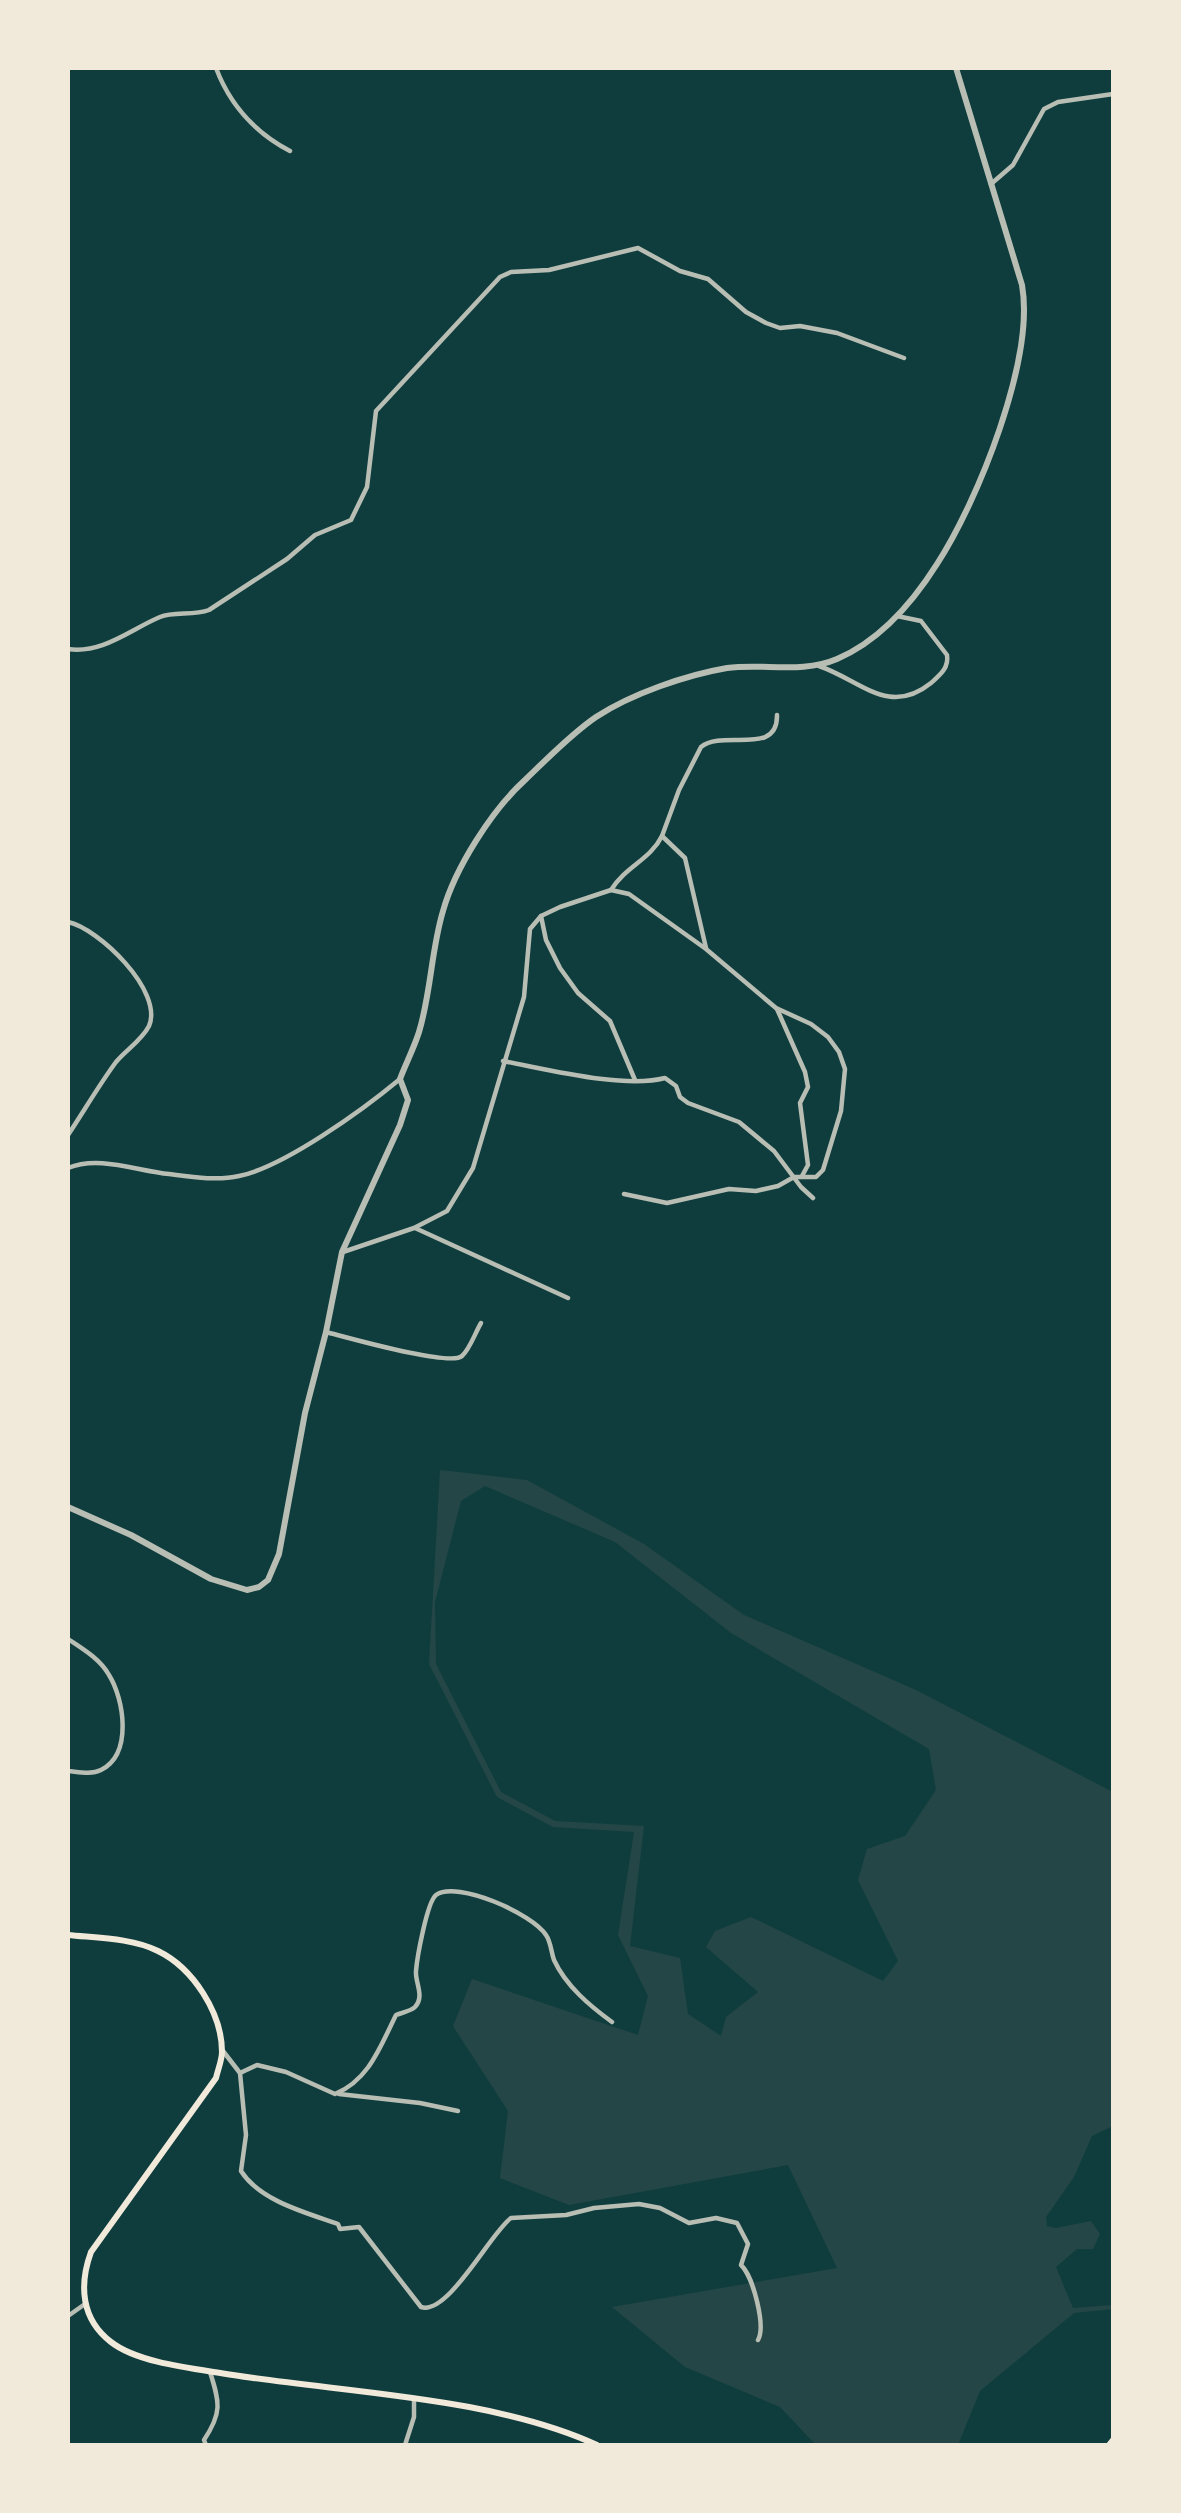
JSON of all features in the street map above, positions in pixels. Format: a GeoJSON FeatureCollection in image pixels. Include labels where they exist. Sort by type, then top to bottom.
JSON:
{"type":"FeatureCollection","features":[{"type":"Feature","properties":{"kind":"main road"},"geometry":{"type":"LineString","coordinates":[[68,1935],[127,1942],[158,1951],[175,1963],[195,1982],[209,2003],[222,2050],[216,2078],[91,2252],[83,2286],[85,2304],[97,2329],[113,2344],[144,2357],[210,2371],[509,2415],[571,2433],[597,2445]]}},
{"type":"Feature","properties":{"kind":"main road"},"geometry":{"type":"LineString","coordinates":[[1109,2445],[1113,2440]]}},
{"type":"Feature","properties":{"kind":"street"},"geometry":{"type":"LineString","coordinates":[[216,68],[226,94],[239,112],[273,142],[290,151]]}},
{"type":"Feature","properties":{"kind":"street"},"geometry":{"type":"LineString","coordinates":[[68,1168],[105,1164],[203,1177],[237,1177],[250,1173],[337,1126],[400,1079],[419,1031],[437,934],[452,885],[469,854],[523,781],[597,717],[666,684],[728,668],[819,666],[860,647],[896,616],[949,546],[985,466],[1011,389],[1026,322],[1024,296],[973,117],[956,68]]}},
{"type":"Feature","properties":{"kind":"street"},"geometry":{"type":"LineString","coordinates":[[990,184],[1013,164],[1044,109],[1058,102],[1113,94]]}},
{"type":"Feature","properties":{"kind":"street"},"geometry":{"type":"LineString","coordinates":[[68,649],[88,648],[115,640],[162,616],[195,615],[209,610],[286,559],[315,535],[351,520],[368,487],[376,411],[462,315],[500,277],[511,272],[549,270],[638,248],[680,271],[708,279],[746,312],[766,323],[780,328],[800,326],[837,333],[904,358]]}},
{"type":"Feature","properties":{"kind":"street"},"geometry":{"type":"LineString","coordinates":[[819,666],[889,697],[908,697],[927,686],[945,668],[947,655],[921,621],[896,616]]}},
{"type":"Feature","properties":{"kind":"street"},"geometry":{"type":"LineString","coordinates":[[611,890],[627,868],[650,854],[662,836],[701,747],[706,743],[724,740],[755,740],[773,733],[777,728],[777,715]]}},
{"type":"Feature","properties":{"kind":"street"},"geometry":{"type":"LineString","coordinates":[[662,836],[685,858],[706,949]]}},
{"type":"Feature","properties":{"kind":"street"},"geometry":{"type":"LineString","coordinates":[[342,1252],[414,1228],[447,1211],[473,1168],[524,997],[530,929],[541,916],[611,890],[629,894],[706,949],[776,1008],[811,1024],[828,1037],[839,1052],[845,1069],[835,1138],[823,1170],[816,1177],[794,1177],[778,1186],[756,1192],[712,1191],[667,1203],[624,1194]]}},
{"type":"Feature","properties":{"kind":"street"},"geometry":{"type":"LineString","coordinates":[[541,916],[546,940],[559,968],[578,993],[610,1021],[635,1080]]}},
{"type":"Feature","properties":{"kind":"street"},"geometry":{"type":"LineString","coordinates":[[68,922],[90,930],[121,959],[137,980],[150,1016],[149,1026],[115,1065],[68,1135]]}},
{"type":"Feature","properties":{"kind":"street"},"geometry":{"type":"LineString","coordinates":[[776,1008],[807,1079],[808,1087],[800,1103],[808,1165],[802,1176]]}},
{"type":"Feature","properties":{"kind":"street"},"geometry":{"type":"LineString","coordinates":[[503,1061],[621,1082],[665,1079],[676,1086],[680,1097],[688,1103],[738,1122],[774,1151],[813,1198]]}},
{"type":"Feature","properties":{"kind":"street"},"geometry":{"type":"LineString","coordinates":[[68,1507],[131,1535],[201,1575],[247,1590],[259,1587],[268,1580],[279,1554],[305,1413],[327,1332],[342,1252],[400,1125],[408,1100],[400,1079]]}},
{"type":"Feature","properties":{"kind":"street"},"geometry":{"type":"LineString","coordinates":[[414,1228],[568,1297]]}},
{"type":"Feature","properties":{"kind":"street"},"geometry":{"type":"LineString","coordinates":[[327,1332],[415,1353],[456,1359],[462,1356],[481,1323]]}},
{"type":"Feature","properties":{"kind":"street"},"geometry":{"type":"LineString","coordinates":[[68,1639],[99,1661],[109,1674],[121,1710],[123,1731],[118,1751],[100,1771],[68,1771]]}},
{"type":"Feature","properties":{"kind":"street"},"geometry":{"type":"LineString","coordinates":[[335,2094],[351,2088],[362,2077],[396,2015],[414,2008],[417,2004],[420,1992],[416,1969],[430,1902],[439,1893],[449,1891],[488,1897],[534,1924],[546,1935],[562,1975],[589,2006],[612,2022]]}},
{"type":"Feature","properties":{"kind":"street"},"geometry":{"type":"LineString","coordinates":[[222,2050],[240,2073],[246,2134],[241,2171],[246,2179],[287,2205],[338,2224],[340,2229],[359,2227],[421,2308],[432,2307],[451,2291],[511,2218],[639,2204],[660,2208],[689,2223],[716,2218],[737,2223],[748,2244],[741,2265],[749,2276],[763,2326],[758,2340]]}},
{"type":"Feature","properties":{"kind":"street"},"geometry":{"type":"LineString","coordinates":[[240,2073],[257,2065],[286,2072],[335,2094],[420,2103],[458,2111]]}},
{"type":"Feature","properties":{"kind":"street"},"geometry":{"type":"LineString","coordinates":[[68,2316],[85,2304]]}},
{"type":"Feature","properties":{"kind":"street"},"geometry":{"type":"LineString","coordinates":[[206,2445],[204,2440],[217,2421],[219,2399],[210,2371]]}},
{"type":"Feature","properties":{"kind":"street"},"geometry":{"type":"LineString","coordinates":[[405,2445],[414,2417],[414,2400]]}},
{"type":"Feature","properties":{"kind":"shaded area"},"geometry":{"type":"Polygon","coordinates":[[[440,1470],[527,1480],[644,1544],[744,1615],[916,1690],[1113,1792],[1113,2126],[1092,2136],[1074,2177],[1046,2217],[1047,2226],[1056,2228],[1091,2221],[1100,2234],[1093,2249],[1077,2249],[1056,2267],[1073,2308],[1113,2305],[1113,2309],[1074,2313],[980,2391],[958,2445],[816,2445],[780,2407],[685,2367],[612,2307],[837,2268],[788,2165],[569,2205],[500,2178],[508,2111],[453,2026],[472,1979],[638,2035],[648,1996],[618,1935],[634,1832],[553,1827],[497,1797],[429,1664],[440,1470]],[[485,1486],[461,1501],[435,1602],[436,1664],[501,1792],[555,1821],[644,1826],[630,1946],[680,1958],[688,2014],[721,2036],[726,2017],[758,1992],[706,1947],[715,1931],[751,1917],[883,1981],[898,1961],[858,1880],[867,1849],[905,1836],[936,1790],[929,1749],[731,1633],[615,1542],[485,1486]]]}}]}
